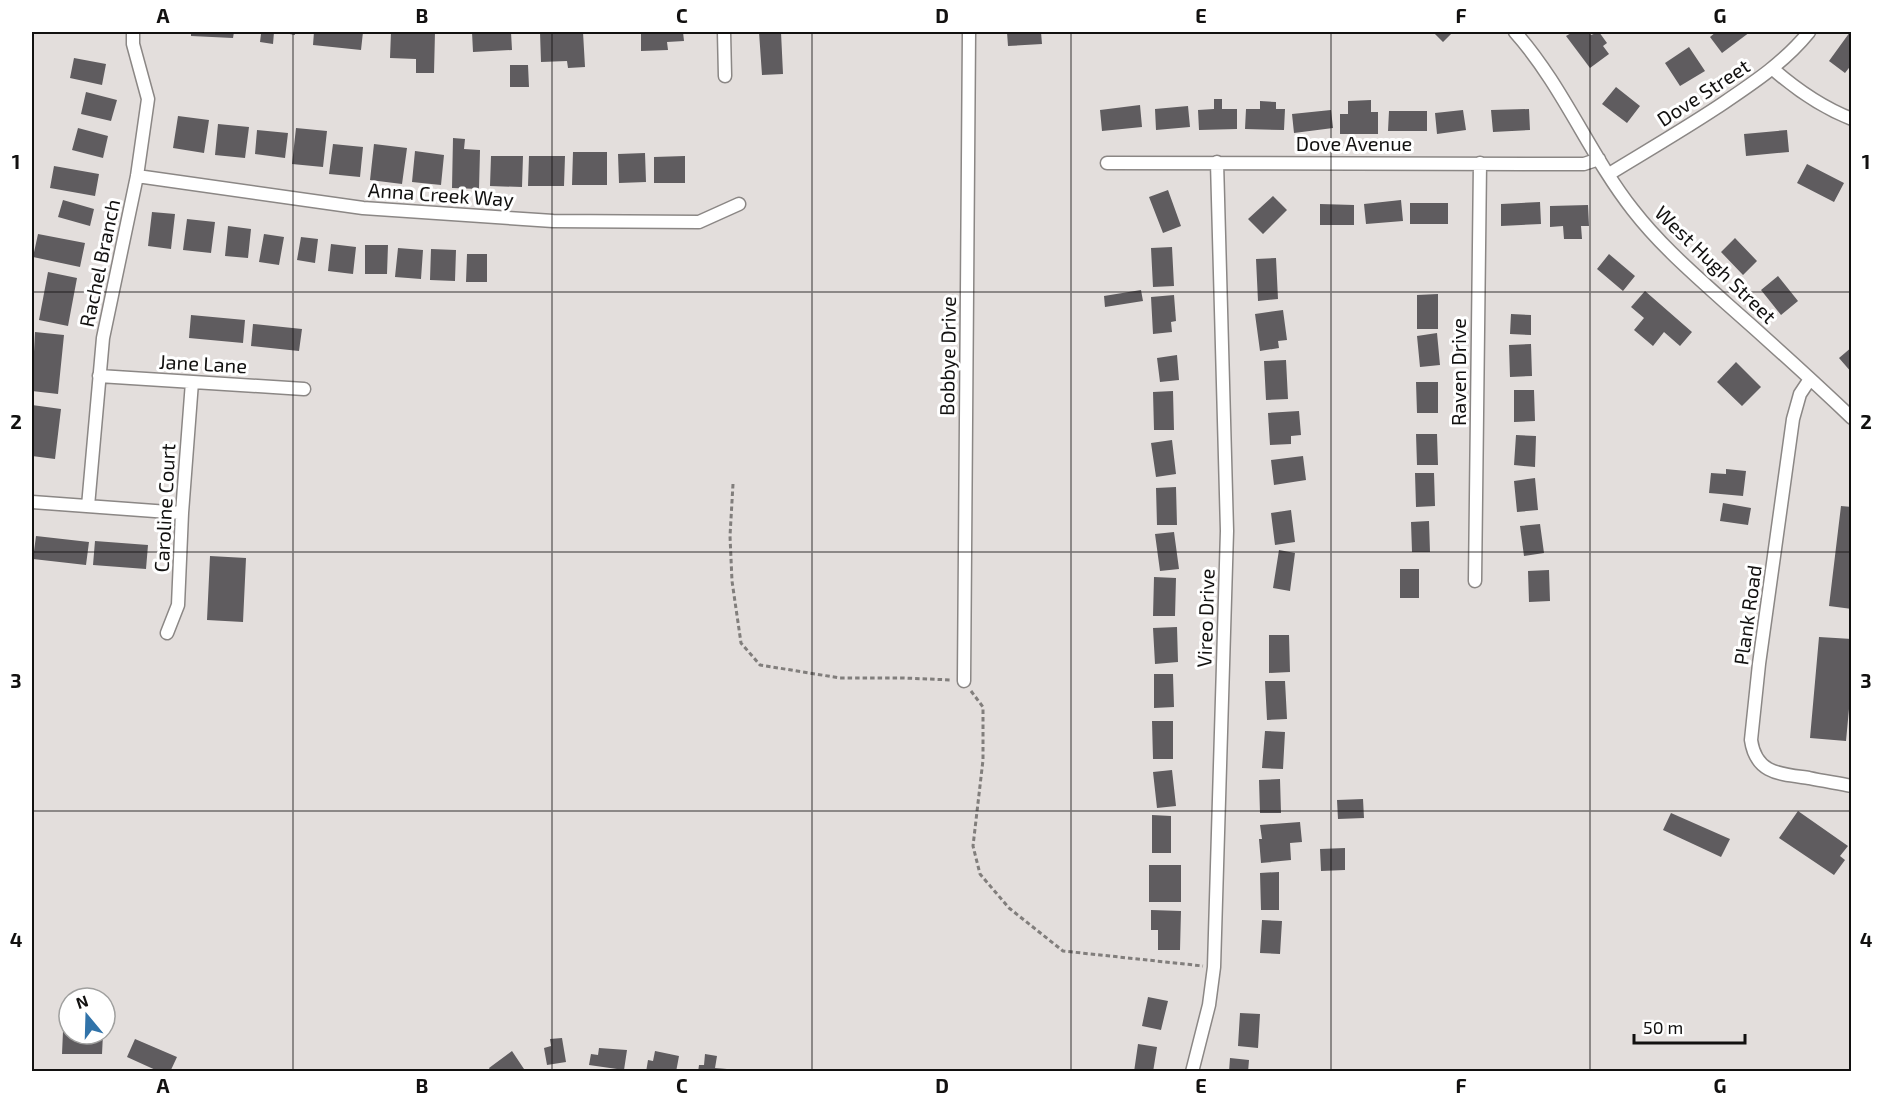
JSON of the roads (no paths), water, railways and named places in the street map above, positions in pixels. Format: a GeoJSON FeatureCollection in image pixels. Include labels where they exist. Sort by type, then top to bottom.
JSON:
{"type":"FeatureCollection","features":[{"type":"Feature","properties":{"kind":"street","name":"Rachel Branch"},"geometry":{"type":"LineString","coordinates":[[88,506],[103,338],[137,176],[148,99],[134,44],[134,32]]}},
{"type":"Feature","properties":{"kind":"street"},"geometry":{"type":"LineString","coordinates":[[724,32],[725,76]]}},
{"type":"Feature","properties":{"kind":"street","name":"Bobbye Drive"},"geometry":{"type":"LineString","coordinates":[[964,681],[969,32]]}},
{"type":"Feature","properties":{"kind":"street","name":"West Hugh Street"},"geometry":{"type":"LineString","coordinates":[[1515,32],[1552,79],[1631,208],[1670,252],[1851,418]]}},
{"type":"Feature","properties":{"kind":"street","name":"Dove Street"},"geometry":{"type":"LineString","coordinates":[[1609,174],[1678,132],[1773,69],[1795,49],[1809,32]]}},
{"type":"Feature","properties":{"kind":"street"},"geometry":{"type":"LineString","coordinates":[[1773,69],[1800,92],[1851,119]]}},
{"type":"Feature","properties":{"kind":"street","name":"Dove Avenue"},"geometry":{"type":"LineString","coordinates":[[1107,163],[1584,164],[1599,159]]}},
{"type":"Feature","properties":{"kind":"street","name":"Vireo Drive"},"geometry":{"type":"LineString","coordinates":[[1192,1071],[1209,1005],[1214,967],[1227,531],[1217,162]]}},
{"type":"Feature","properties":{"kind":"street","name":"Raven Drive"},"geometry":{"type":"LineString","coordinates":[[1475,581],[1480,163]]}},
{"type":"Feature","properties":{"kind":"street","name":"Anna Creek Way"},"geometry":{"type":"LineString","coordinates":[[137,176],[363,208],[553,221],[699,222],[739,204]]}},
{"type":"Feature","properties":{"kind":"street","name":"Jane Lane"},"geometry":{"type":"LineString","coordinates":[[99,376],[304,388]]}},
{"type":"Feature","properties":{"kind":"street","name":"Plank Road"},"geometry":{"type":"LineString","coordinates":[[1810,379],[1800,394],[1793,419],[1759,664],[1751,740],[1759,762],[1772,771],[1851,786]]}},
{"type":"Feature","properties":{"kind":"street","name":"Caroline Court"},"geometry":{"type":"LineString","coordinates":[[167,633],[178,605],[192,382]]}},
{"type":"Feature","properties":{"kind":"street"},"geometry":{"type":"LineString","coordinates":[[32,502],[182,513]]}}]}
